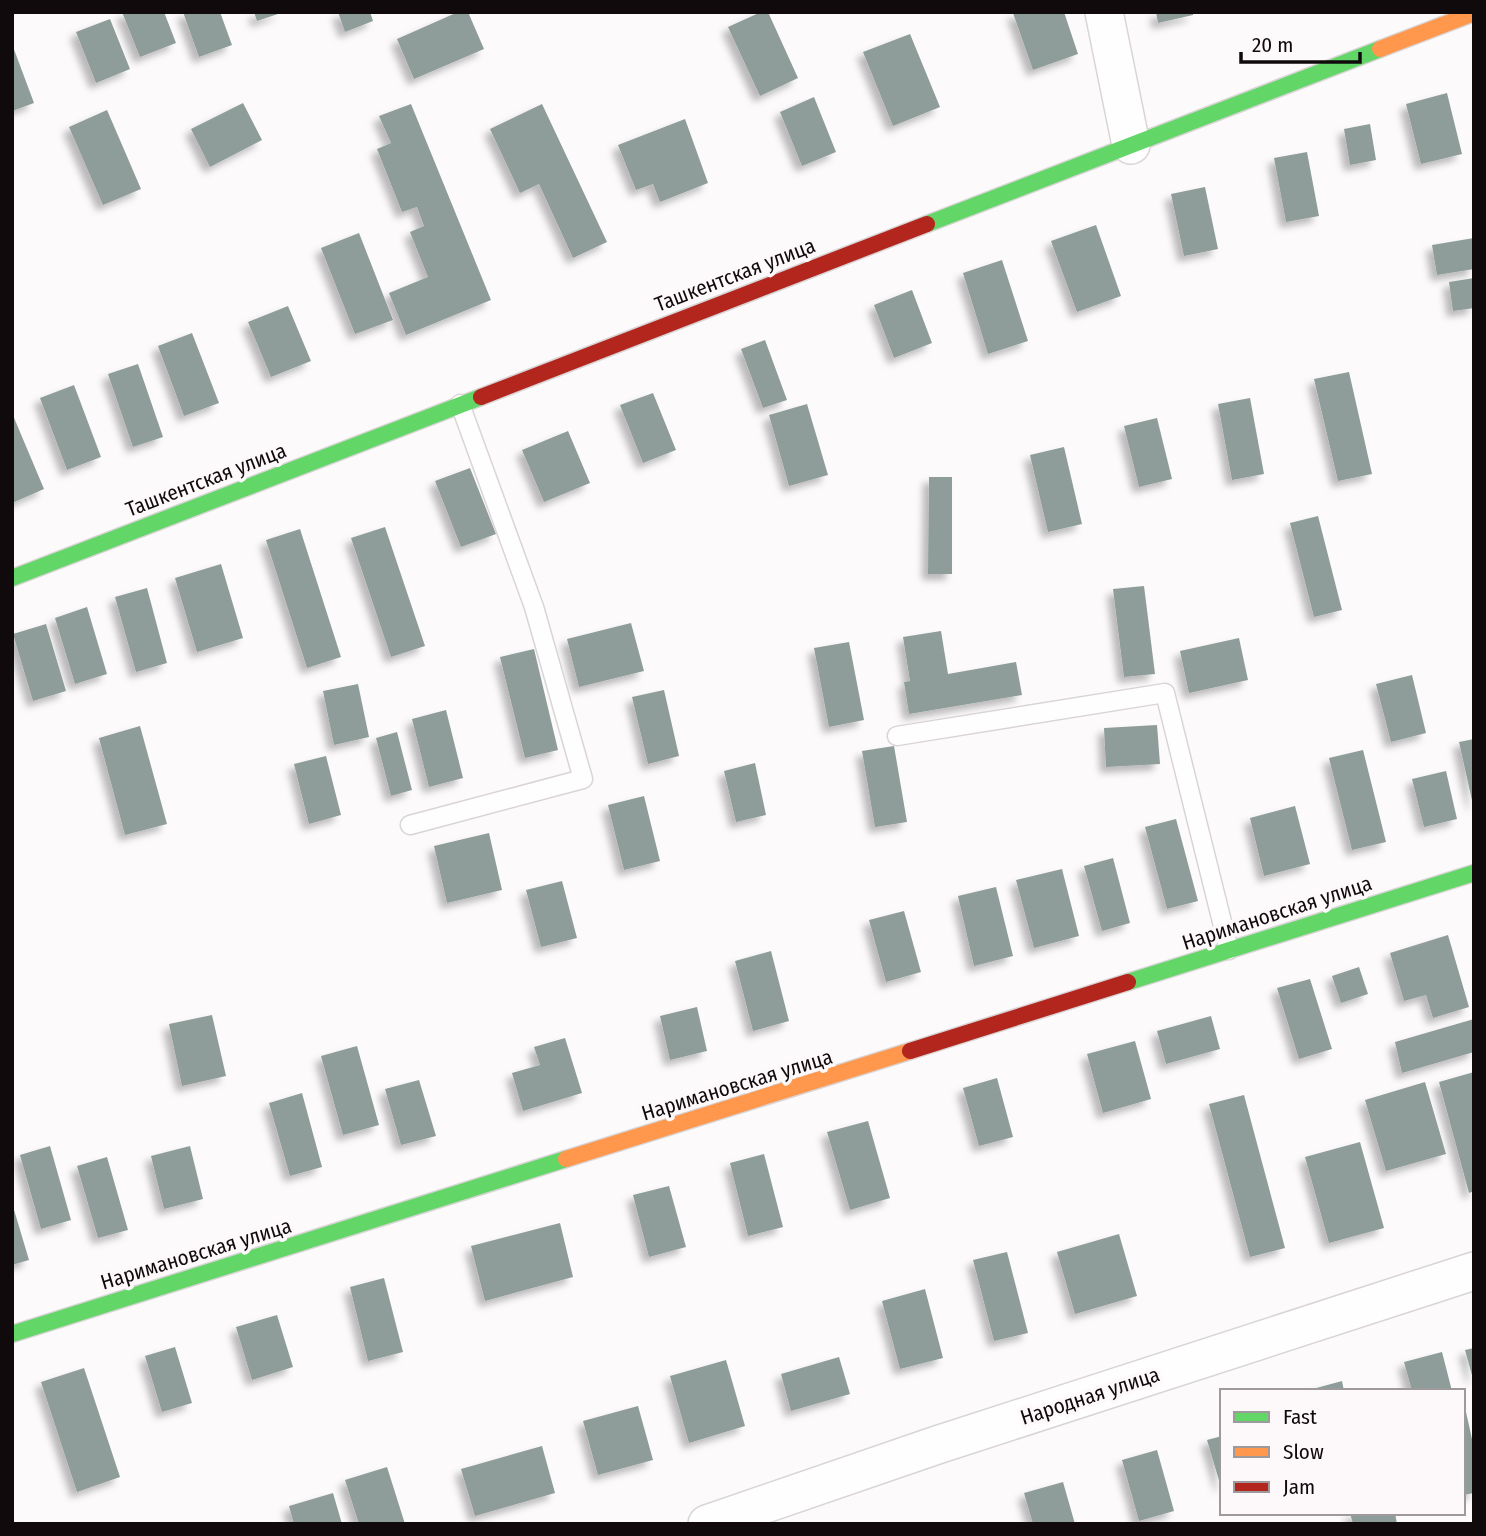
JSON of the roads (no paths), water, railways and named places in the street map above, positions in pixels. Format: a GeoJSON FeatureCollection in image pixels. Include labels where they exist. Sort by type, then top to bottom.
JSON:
{"type":"FeatureCollection","features":[{"type":"Feature","properties":{"kind":"street"},"geometry":{"type":"LineString","coordinates":[[1104,12],[1131,145]]}},
{"type":"Feature","properties":{"kind":"street","name":"Ташкентская улица"},"geometry":{"type":"LineString","coordinates":[[12,578],[1474,13]]}},
{"type":"Feature","properties":{"kind":"street","name":"Наримановская улица"},"geometry":{"type":"LineString","coordinates":[[12,1334],[1474,873]]}},
{"type":"Feature","properties":{"kind":"street","name":"Народная улица"},"geometry":{"type":"LineString","coordinates":[[707,1524],[950,1441],[1474,1271]]}},
{"type":"Feature","properties":{"kind":"lane"},"geometry":{"type":"LineString","coordinates":[[410,825],[583,779],[534,607],[460,404]]}},
{"type":"Feature","properties":{"kind":"lane"},"geometry":{"type":"LineString","coordinates":[[897,736],[1165,693],[1229,950]]}}]}
